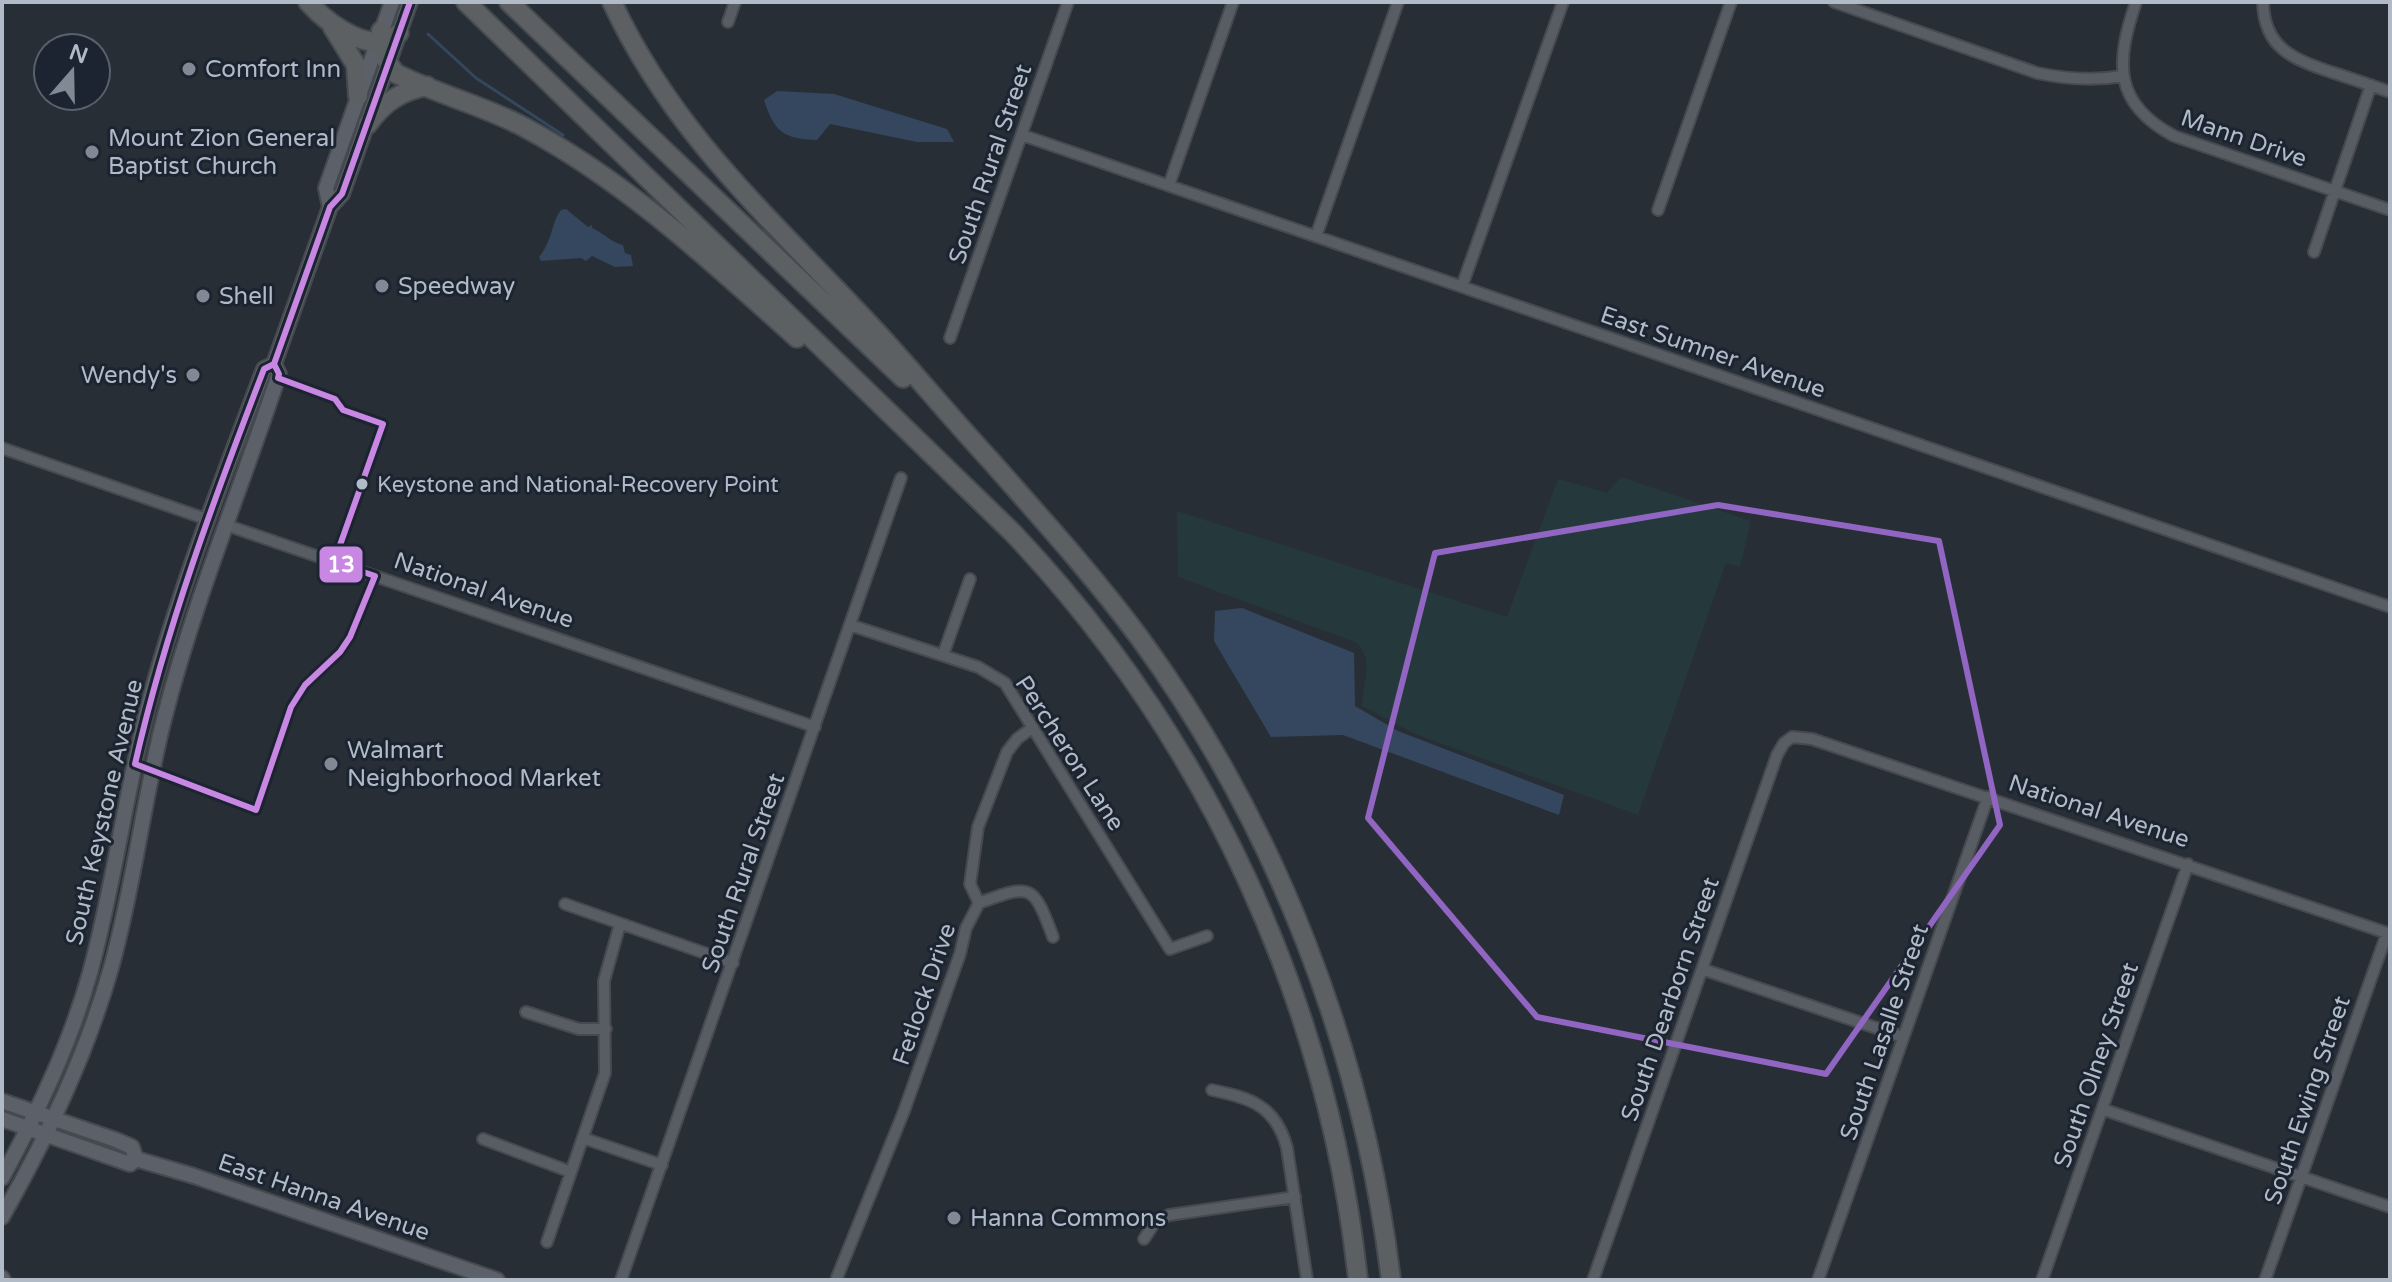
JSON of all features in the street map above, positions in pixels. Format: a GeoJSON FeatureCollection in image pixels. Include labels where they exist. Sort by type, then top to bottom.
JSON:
{"type":"FeatureCollection","features":[{"type":"Feature","properties":{"kind":"highway"},"geometry":{"type":"LineString","coordinates":[[308,2],[325,18],[358,38],[385,37],[385,58],[395,73],[478,105],[531,130],[639,201],[684,237],[961,482]]}},
{"type":"Feature","properties":{"kind":"highway"},"geometry":{"type":"LineString","coordinates":[[466,2],[961,482],[1049,572],[1114,654],[1195,777],[1236,854],[1268,925],[1312,1048],[1340,1165],[1358,1280]]}},
{"type":"Feature","properties":{"kind":"highway"},"geometry":{"type":"LineString","coordinates":[[509,2],[990,460]]}},
{"type":"Feature","properties":{"kind":"highway"},"geometry":{"type":"LineString","coordinates":[[612,2],[646,68],[698,142],[884,340],[1057,534],[1141,641],[1215,755],[1264,847],[1306,942],[1351,1077],[1378,1191],[1391,1280]]}},
{"type":"Feature","properties":{"kind":"highway"},"geometry":{"type":"LineString","coordinates":[[325,18],[356,65],[358,96]]}},
{"type":"Feature","properties":{"kind":"highway"},"geometry":{"type":"LineString","coordinates":[[368,124],[381,106],[399,94],[428,86]]}},
{"type":"Feature","properties":{"kind":"main road","name":"South Keystone Avenue"},"geometry":{"type":"LineString","coordinates":[[385,37],[392,2]]}},
{"type":"Feature","properties":{"kind":"main road","name":"South Keystone Avenue"},"geometry":{"type":"LineString","coordinates":[[330,207],[326,188],[358,96],[385,37],[410,2]]}},
{"type":"Feature","properties":{"kind":"main road","name":"South Keystone Avenue"},"geometry":{"type":"LineString","coordinates":[[2,1178],[54,1076],[83,997],[157,675],[209,520],[264,369],[274,364],[330,207],[342,194],[389,66]]}},
{"type":"Feature","properties":{"kind":"main road","name":"South Keystone Avenue"},"geometry":{"type":"LineString","coordinates":[[2,1217],[46,1136],[78,1065],[111,969],[163,719],[185,644],[279,374],[274,364]]}},
{"type":"Feature","properties":{"kind":"main road","name":"National Avenue"},"geometry":{"type":"LineString","coordinates":[[209,520],[226,525]]}},
{"type":"Feature","properties":{"kind":"main road"},"geometry":{"type":"LineString","coordinates":[[123,824],[141,827]]}},
{"type":"Feature","properties":{"kind":"main road","name":"East Hanna Avenue"},"geometry":{"type":"LineString","coordinates":[[2,1101],[132,1147],[136,1159]]}},
{"type":"Feature","properties":{"kind":"main road","name":"East Hanna Avenue"},"geometry":{"type":"LineString","coordinates":[[2,1119],[130,1164],[136,1159]]}},
{"type":"Feature","properties":{"kind":"main road","name":"East Hanna Avenue"},"geometry":{"type":"LineString","coordinates":[[136,1159],[497,1280]]}},
{"type":"Feature","properties":{"kind":"street"},"geometry":{"type":"LineString","coordinates":[[728,22],[735,2]]}},
{"type":"Feature","properties":{"kind":"street","name":"South Rural Street"},"geometry":{"type":"LineString","coordinates":[[950,338],[1068,2]]}},
{"type":"Feature","properties":{"kind":"street"},"geometry":{"type":"LineString","coordinates":[[1169,185],[1233,2]]}},
{"type":"Feature","properties":{"kind":"street"},"geometry":{"type":"LineString","coordinates":[[1316,236],[1398,2]]}},
{"type":"Feature","properties":{"kind":"street"},"geometry":{"type":"LineString","coordinates":[[1462,286],[1563,2]]}},
{"type":"Feature","properties":{"kind":"street"},"geometry":{"type":"LineString","coordinates":[[1658,210],[1731,2]]}},
{"type":"Feature","properties":{"kind":"street"},"geometry":{"type":"LineString","coordinates":[[1834,2],[2037,73],[2095,79],[2123,76],[2123,46],[2136,2]]}},
{"type":"Feature","properties":{"kind":"street"},"geometry":{"type":"LineString","coordinates":[[2263,2],[2266,25],[2279,46],[2298,60],[2390,92]]}},
{"type":"Feature","properties":{"kind":"street","name":"Mann Drive"},"geometry":{"type":"LineString","coordinates":[[2123,76],[2140,110],[2165,132],[2390,210]]}},
{"type":"Feature","properties":{"kind":"street"},"geometry":{"type":"LineString","coordinates":[[2314,252],[2371,85]]}},
{"type":"Feature","properties":{"kind":"street","name":"East Sumner Avenue"},"geometry":{"type":"LineString","coordinates":[[1022,135],[2390,607]]}},
{"type":"Feature","properties":{"kind":"street","name":"National Avenue"},"geometry":{"type":"LineString","coordinates":[[2,448],[209,520]]}},
{"type":"Feature","properties":{"kind":"street","name":"South Rural Street"},"geometry":{"type":"LineString","coordinates":[[621,1280],[901,478]]}},
{"type":"Feature","properties":{"kind":"street","name":"National Avenue"},"geometry":{"type":"LineString","coordinates":[[226,525],[815,727]]}},
{"type":"Feature","properties":{"kind":"street"},"geometry":{"type":"LineString","coordinates":[[943,655],[970,579]]}},
{"type":"Feature","properties":{"kind":"street","name":"Percheron Lane"},"geometry":{"type":"LineString","coordinates":[[850,625],[978,667],[1005,683],[1170,949],[1207,936]]}},
{"type":"Feature","properties":{"kind":"street","name":"Fetlock Drive"},"geometry":{"type":"LineString","coordinates":[[836,1280],[904,1111],[960,954],[966,928],[979,903],[970,884],[978,827],[1007,752],[1017,739],[1033,727]]}},
{"type":"Feature","properties":{"kind":"street","name":"National Avenue"},"geometry":{"type":"LineString","coordinates":[[1792,737],[1805,737],[1988,797],[2388,933]]}},
{"type":"Feature","properties":{"kind":"street","name":"South Dearborn Street"},"geometry":{"type":"LineString","coordinates":[[1593,1280],[1777,755],[1792,737]]}},
{"type":"Feature","properties":{"kind":"street","name":"South Lasalle Street"},"geometry":{"type":"LineString","coordinates":[[1818,1280],[1988,797]]}},
{"type":"Feature","properties":{"kind":"street","name":"South Olney Street"},"geometry":{"type":"LineString","coordinates":[[2042,1280],[2188,864]]}},
{"type":"Feature","properties":{"kind":"street"},"geometry":{"type":"LineString","coordinates":[[979,903],[1011,891],[1030,893],[1040,902],[1053,937]]}},
{"type":"Feature","properties":{"kind":"street"},"geometry":{"type":"LineString","coordinates":[[565,904],[733,963]]}},
{"type":"Feature","properties":{"kind":"street"},"geometry":{"type":"LineString","coordinates":[[547,1242],[606,1068],[605,974],[620,924]]}},
{"type":"Feature","properties":{"kind":"street","name":"South Ewing Street"},"geometry":{"type":"LineString","coordinates":[[2265,1280],[2388,933]]}},
{"type":"Feature","properties":{"kind":"street"},"geometry":{"type":"LineString","coordinates":[[1702,969],[1903,1037]]}},
{"type":"Feature","properties":{"kind":"street"},"geometry":{"type":"LineString","coordinates":[[526,1012],[579,1029],[606,1029]]}},
{"type":"Feature","properties":{"kind":"street"},"geometry":{"type":"LineString","coordinates":[[1212,1090],[1255,1102],[1276,1121],[1287,1148],[1307,1280]]}},
{"type":"Feature","properties":{"kind":"street"},"geometry":{"type":"LineString","coordinates":[[2102,1109],[2390,1207]]}},
{"type":"Feature","properties":{"kind":"street"},"geometry":{"type":"LineString","coordinates":[[583,1138],[662,1165]]}},
{"type":"Feature","properties":{"kind":"street"},"geometry":{"type":"LineString","coordinates":[[483,1139],[571,1172]]}},
{"type":"Feature","properties":{"kind":"street"},"geometry":{"type":"LineString","coordinates":[[1144,1239],[1155,1222],[1169,1215],[1295,1197]]}},
{"type":"Feature","properties":{"kind":"highlighted area"},"geometry":{"type":"Polygon","coordinates":[[[1718,505],[1939,541],[2000,825],[1826,1074],[1537,1017],[1368,818],[1435,553],[1718,505]]]}},
{"type":"Feature","properties":{"kind":"shaded area"},"geometry":{"type":"Polygon","coordinates":[[[1621,477],[1751,521],[1740,567],[1726,563],[1638,815],[1415,734],[1362,706],[1366,664],[1365,656],[1355,642],[1178,577],[1177,511],[1507,617],[1558,479],[1607,493],[1621,477]]]}},
{"type":"Feature","properties":{"kind":"water"},"geometry":{"type":"Polygon","coordinates":[[[777,91],[834,94],[947,129],[954,142],[917,142],[830,124],[817,140],[796,138],[782,132],[768,111],[764,100],[777,91]]]}},
{"type":"Feature","properties":{"kind":"water"},"geometry":{"type":"Polygon","coordinates":[[[566,209],[588,227],[592,225],[592,228],[623,245],[625,253],[631,255],[633,266],[615,267],[592,256],[586,261],[581,258],[541,261],[539,257],[558,215],[566,209]]]}},
{"type":"Feature","properties":{"kind":"water"},"geometry":{"type":"Polygon","coordinates":[[[1242,608],[1354,653],[1355,706],[1398,731],[1564,795],[1559,815],[1343,735],[1271,737],[1214,641],[1215,611],[1242,608]]]}},
{"type":"Feature","properties":{"kind":"waterway"},"geometry":{"type":"LineString","coordinates":[[428,34],[476,78],[563,135]]}},
{"type":"Feature","properties":{"kind":"transit line","name":"13"},"geometry":{"type":"LineString","coordinates":[[274,364],[330,207],[342,194],[410,2]]}},
{"type":"Feature","properties":{"kind":"transit line","name":"13"},"geometry":{"type":"LineString","coordinates":[[274,364],[278,378],[335,399],[343,410],[383,424],[334,562],[375,576],[350,637],[340,652],[305,685],[291,707],[256,810],[135,764],[161,663],[209,515],[264,369],[274,364]]}},
{"type":"Feature","properties":{"kind":"place","name":"Comfort Inn"},"geometry":{"type":"Point","coordinates":[189,69]}},
{"type":"Feature","properties":{"kind":"place","name":"Mount Zion General Baptist Church"},"geometry":{"type":"Point","coordinates":[92,152]}},
{"type":"Feature","properties":{"kind":"place","name":"Speedway"},"geometry":{"type":"Point","coordinates":[382,286]}},
{"type":"Feature","properties":{"kind":"place","name":"Shell"},"geometry":{"type":"Point","coordinates":[203,296]}},
{"type":"Feature","properties":{"kind":"place","name":"Wendy's"},"geometry":{"type":"Point","coordinates":[193,375]}},
{"type":"Feature","properties":{"kind":"place","name":"Keystone and National-Recovery Point"},"geometry":{"type":"Point","coordinates":[362,484]}},
{"type":"Feature","properties":{"kind":"place","name":"Walmart Neighborhood Market"},"geometry":{"type":"Point","coordinates":[331,764]}},
{"type":"Feature","properties":{"kind":"place","name":"Hanna Commons"},"geometry":{"type":"Point","coordinates":[954,1218]}}]}
